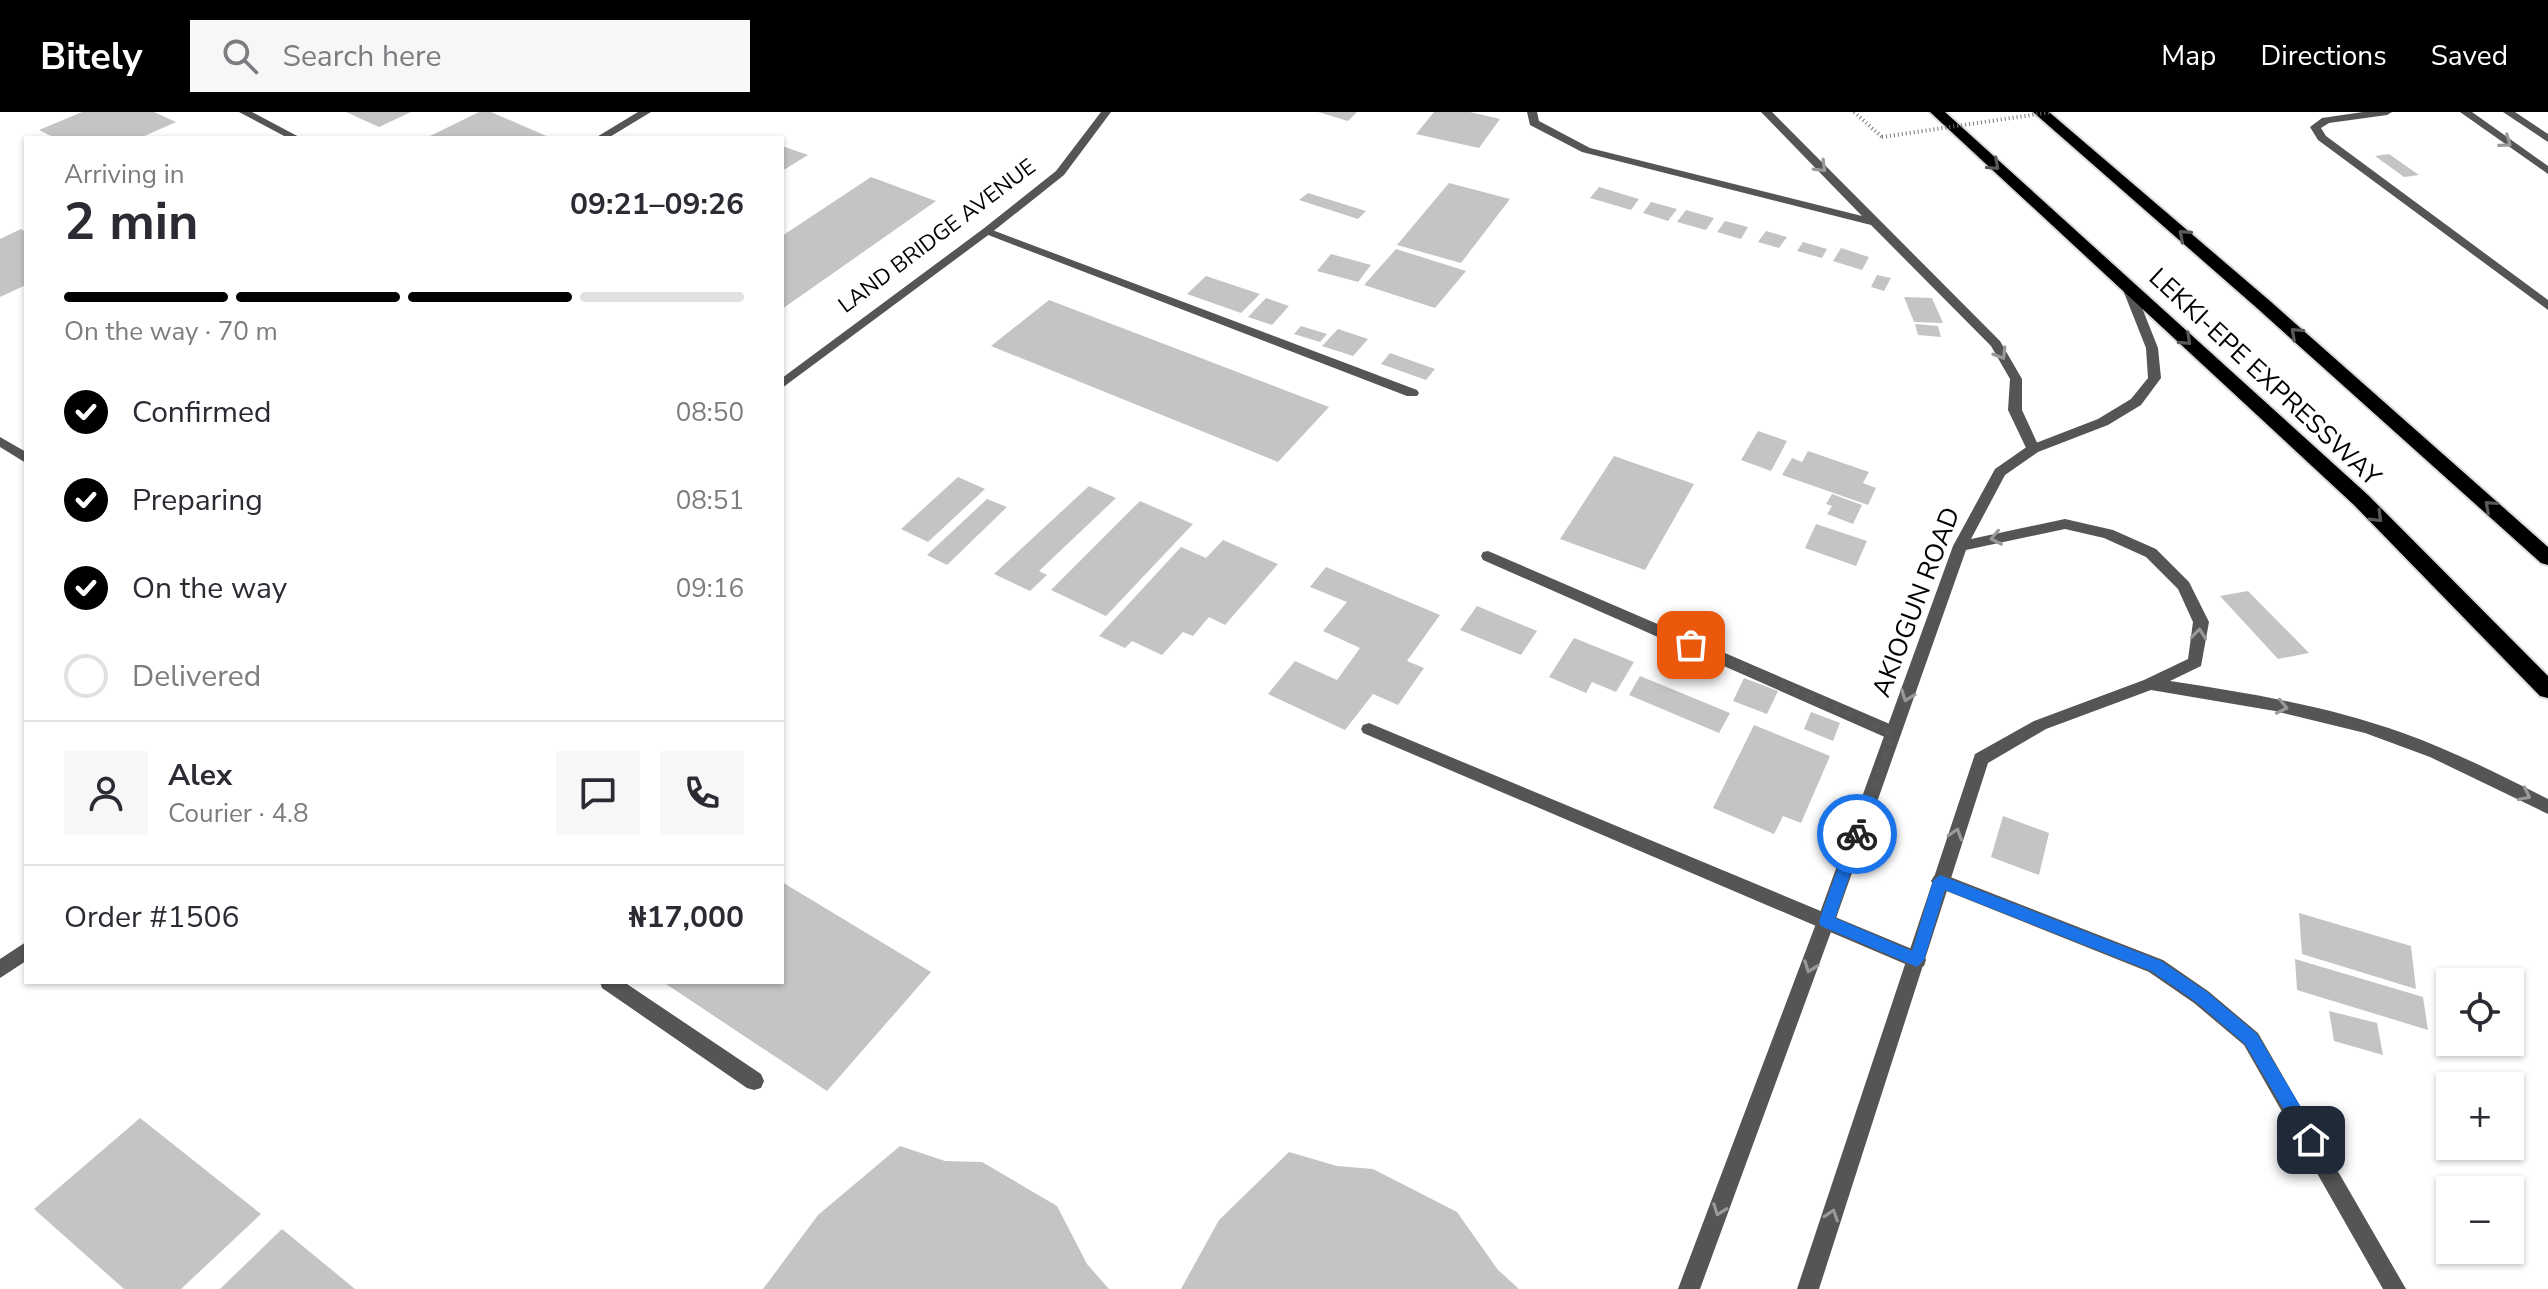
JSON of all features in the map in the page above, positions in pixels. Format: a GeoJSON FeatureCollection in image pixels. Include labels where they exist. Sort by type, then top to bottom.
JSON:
{"type":"FeatureCollection","features":[{"type":"Feature","properties":{"kind":"highway","name":"LEKKI-EPE EXPRESSWAY"},"geometry":{"type":"LineString","coordinates":[[1937,112],[2361,500],[2548,690]]}},
{"type":"Feature","properties":{"kind":"highway","name":"LEKKI-EPE EXPRESSWAY"},"geometry":{"type":"LineString","coordinates":[[2040,112],[2264,305],[2548,558]]}},
{"type":"Feature","properties":{"kind":"street"},"geometry":{"type":"LineString","coordinates":[[244,112],[292,136]]}},
{"type":"Feature","properties":{"kind":"street"},"geometry":{"type":"LineString","coordinates":[[604,136],[646,112]]}},
{"type":"Feature","properties":{"kind":"street","name":"LAND BRIDGE AVENUE"},"geometry":{"type":"LineString","coordinates":[[784,383],[1060,173],[1106,112]]}},
{"type":"Feature","properties":{"kind":"street"},"geometry":{"type":"LineString","coordinates":[[1532,112],[1534,123],[1586,150],[1876,222]]}},
{"type":"Feature","properties":{"kind":"street"},"geometry":{"type":"LineString","coordinates":[[1766,112],[1996,344],[2016,379],[2015,410],[2033,449]]}},
{"type":"Feature","properties":{"kind":"street"},"geometry":{"type":"LineString","coordinates":[[2387,112],[2326,120],[2315,127],[2322,138],[2548,306]]}},
{"type":"Feature","properties":{"kind":"street"},"geometry":{"type":"LineString","coordinates":[[2465,112],[2548,171]]}},
{"type":"Feature","properties":{"kind":"street"},"geometry":{"type":"LineString","coordinates":[[2508,112],[2548,139]]}},
{"type":"Feature","properties":{"kind":"street"},"geometry":{"type":"LineString","coordinates":[[987,231],[1412,393]]}},
{"type":"Feature","properties":{"kind":"street","name":"AKIOGUN ROAD"},"geometry":{"type":"LineString","coordinates":[[1689,1289],[1826,921],[1960,546],[2000,472],[2033,449],[2103,422],[2136,402],[2155,378],[2152,348],[2127,285]]}},
{"type":"Feature","properties":{"kind":"street"},"geometry":{"type":"LineString","coordinates":[[0,441],[24,458]]}},
{"type":"Feature","properties":{"kind":"street"},"geometry":{"type":"LineString","coordinates":[[1808,1289],[1981,759],[2040,725],[2150,684],[2195,662],[2201,622],[2184,586],[2151,553],[2108,534],[2065,524],[1960,546]]}},
{"type":"Feature","properties":{"kind":"street"},"geometry":{"type":"LineString","coordinates":[[1488,556],[1893,733]]}},
{"type":"Feature","properties":{"kind":"street"},"geometry":{"type":"LineString","coordinates":[[2150,684],[2242,698],[2339,719],[2397,737],[2548,807]]}},
{"type":"Feature","properties":{"kind":"street"},"geometry":{"type":"LineString","coordinates":[[1369,729],[1917,960]]}},
{"type":"Feature","properties":{"kind":"street"},"geometry":{"type":"LineString","coordinates":[[1940,881],[2156,966],[2201,997],[2251,1039],[2395,1289]]}},
{"type":"Feature","properties":{"kind":"street"},"geometry":{"type":"LineString","coordinates":[[0,970],[24,952]]}},
{"type":"Feature","properties":{"kind":"street"},"geometry":{"type":"LineString","coordinates":[[612,984],[754,1081]]}},
{"type":"Feature","properties":{"kind":"path"},"geometry":{"type":"LineString","coordinates":[[1854,112],[1882,137],[2052,112]]}},
{"type":"Feature","properties":{"kind":"building"},"geometry":{"type":"Polygon","coordinates":[[[82,112],[154,112],[176,122],[144,136],[51,136],[39,130],[82,112]]]}},
{"type":"Feature","properties":{"kind":"building"},"geometry":{"type":"Polygon","coordinates":[[[346,112],[411,112],[379,127],[346,112]]]}},
{"type":"Feature","properties":{"kind":"building"},"geometry":{"type":"Polygon","coordinates":[[[479,112],[491,112],[546,136],[430,136],[479,112]]]}},
{"type":"Feature","properties":{"kind":"building"},"geometry":{"type":"Polygon","coordinates":[[[1318,112],[1357,112],[1348,121],[1318,112]]]}},
{"type":"Feature","properties":{"kind":"building"},"geometry":{"type":"Polygon","coordinates":[[[1434,112],[1470,112],[1500,119],[1479,148],[1416,134],[1434,112]]]}},
{"type":"Feature","properties":{"kind":"building"},"geometry":{"type":"Polygon","coordinates":[[[784,147],[808,155],[784,170],[784,147]]]}},
{"type":"Feature","properties":{"kind":"building"},"geometry":{"type":"Polygon","coordinates":[[[2389,154],[2419,175],[2404,177],[2375,156],[2389,154]]]}},
{"type":"Feature","properties":{"kind":"building"},"geometry":{"type":"Polygon","coordinates":[[[871,177],[936,201],[784,308],[784,235],[871,177]]]}},
{"type":"Feature","properties":{"kind":"building"},"geometry":{"type":"Polygon","coordinates":[[[1449,183],[1510,199],[1461,263],[1397,245],[1449,183]]]}},
{"type":"Feature","properties":{"kind":"building"},"geometry":{"type":"Polygon","coordinates":[[[1599,187],[1639,199],[1631,210],[1590,198],[1599,187]]]}},
{"type":"Feature","properties":{"kind":"building"},"geometry":{"type":"Polygon","coordinates":[[[1308,193],[1366,211],[1358,219],[1299,200],[1308,193]]]}},
{"type":"Feature","properties":{"kind":"building"},"geometry":{"type":"Polygon","coordinates":[[[1651,202],[1677,209],[1668,221],[1643,213],[1651,202]]]}},
{"type":"Feature","properties":{"kind":"building"},"geometry":{"type":"Polygon","coordinates":[[[1686,210],[1714,218],[1706,230],[1677,222],[1686,210]]]}},
{"type":"Feature","properties":{"kind":"building"},"geometry":{"type":"Polygon","coordinates":[[[1725,221],[1748,227],[1741,239],[1717,232],[1725,221]]]}},
{"type":"Feature","properties":{"kind":"building"},"geometry":{"type":"Polygon","coordinates":[[[21,229],[24,231],[24,286],[0,297],[0,239],[21,229]]]}},
{"type":"Feature","properties":{"kind":"building"},"geometry":{"type":"Polygon","coordinates":[[[1766,231],[1787,237],[1779,248],[1758,242],[1766,231]]]}},
{"type":"Feature","properties":{"kind":"building"},"geometry":{"type":"Polygon","coordinates":[[[1803,242],[1827,249],[1822,258],[1797,251],[1803,242]]]}},
{"type":"Feature","properties":{"kind":"building"},"geometry":{"type":"Polygon","coordinates":[[[1841,248],[1869,257],[1862,270],[1833,261],[1841,248]]]}},
{"type":"Feature","properties":{"kind":"building"},"geometry":{"type":"Polygon","coordinates":[[[1396,249],[1466,271],[1435,308],[1364,285],[1396,249]]]}},
{"type":"Feature","properties":{"kind":"building"},"geometry":{"type":"Polygon","coordinates":[[[1331,254],[1371,265],[1358,282],[1317,271],[1331,254]]]}},
{"type":"Feature","properties":{"kind":"building"},"geometry":{"type":"Polygon","coordinates":[[[1877,275],[1891,278],[1884,291],[1871,287],[1877,275]]]}},
{"type":"Feature","properties":{"kind":"building"},"geometry":{"type":"Polygon","coordinates":[[[1206,276],[1260,294],[1241,313],[1187,294],[1206,276]]]}},
{"type":"Feature","properties":{"kind":"building"},"geometry":{"type":"Polygon","coordinates":[[[1904,297],[1932,298],[1943,323],[1914,322],[1904,297]]]}},
{"type":"Feature","properties":{"kind":"building"},"geometry":{"type":"Polygon","coordinates":[[[1266,298],[1289,306],[1272,325],[1248,317],[1266,298]]]}},
{"type":"Feature","properties":{"kind":"building"},"geometry":{"type":"Polygon","coordinates":[[[1049,300],[1329,407],[1278,462],[991,346],[1049,300]]]}},
{"type":"Feature","properties":{"kind":"building"},"geometry":{"type":"Polygon","coordinates":[[[1915,324],[1938,326],[1941,337],[1918,335],[1915,324]]]}},
{"type":"Feature","properties":{"kind":"building"},"geometry":{"type":"Polygon","coordinates":[[[1301,326],[1327,334],[1320,342],[1294,334],[1301,326]]]}},
{"type":"Feature","properties":{"kind":"building"},"geometry":{"type":"Polygon","coordinates":[[[1338,329],[1368,339],[1353,356],[1322,346],[1338,329]]]}},
{"type":"Feature","properties":{"kind":"building"},"geometry":{"type":"Polygon","coordinates":[[[1390,353],[1435,369],[1426,380],[1381,364],[1390,353]]]}},
{"type":"Feature","properties":{"kind":"building"},"geometry":{"type":"Polygon","coordinates":[[[1758,431],[1787,441],[1771,471],[1741,460],[1758,431]]]}},
{"type":"Feature","properties":{"kind":"building"},"geometry":{"type":"Polygon","coordinates":[[[1808,451],[1869,472],[1863,483],[1876,488],[1868,505],[1782,475],[1792,458],[1802,462],[1808,451]]]}},
{"type":"Feature","properties":{"kind":"building"},"geometry":{"type":"Polygon","coordinates":[[[1614,456],[1694,484],[1645,570],[1560,539],[1614,456]]]}},
{"type":"Feature","properties":{"kind":"building"},"geometry":{"type":"Polygon","coordinates":[[[958,477],[985,489],[928,542],[901,529],[958,477]]]}},
{"type":"Feature","properties":{"kind":"building"},"geometry":{"type":"Polygon","coordinates":[[[1089,486],[1116,498],[1039,571],[1047,575],[1030,591],[994,574],[1089,486]]]}},
{"type":"Feature","properties":{"kind":"building"},"geometry":{"type":"Polygon","coordinates":[[[1832,494],[1862,505],[1853,524],[1827,514],[1832,506],[1826,504],[1832,494]]]}},
{"type":"Feature","properties":{"kind":"building"},"geometry":{"type":"Polygon","coordinates":[[[987,499],[1007,507],[947,565],[927,555],[987,499]]]}},
{"type":"Feature","properties":{"kind":"building"},"geometry":{"type":"Polygon","coordinates":[[[1140,501],[1193,524],[1106,616],[1051,590],[1140,501]]]}},
{"type":"Feature","properties":{"kind":"building"},"geometry":{"type":"Polygon","coordinates":[[[1816,524],[1867,541],[1856,566],[1805,548],[1816,524]]]}},
{"type":"Feature","properties":{"kind":"building"},"geometry":{"type":"Polygon","coordinates":[[[1223,540],[1278,564],[1225,625],[1209,617],[1193,636],[1183,632],[1162,655],[1132,641],[1125,648],[1099,636],[1181,547],[1206,558],[1223,540]]]}},
{"type":"Feature","properties":{"kind":"building"},"geometry":{"type":"Polygon","coordinates":[[[1326,567],[1440,615],[1407,661],[1424,668],[1398,705],[1373,694],[1345,730],[1268,694],[1295,661],[1337,680],[1360,648],[1323,631],[1347,602],[1310,587],[1326,567]]]}},
{"type":"Feature","properties":{"kind":"building"},"geometry":{"type":"Polygon","coordinates":[[[2248,591],[2309,653],[2278,659],[2220,596],[2248,591]]]}},
{"type":"Feature","properties":{"kind":"building"},"geometry":{"type":"Polygon","coordinates":[[[1477,606],[1537,631],[1521,655],[1460,630],[1477,606]]]}},
{"type":"Feature","properties":{"kind":"building"},"geometry":{"type":"Polygon","coordinates":[[[1574,638],[1634,662],[1616,692],[1592,682],[1586,693],[1549,677],[1574,638]]]}},
{"type":"Feature","properties":{"kind":"building"},"geometry":{"type":"Polygon","coordinates":[[[1640,676],[1730,713],[1719,733],[1629,695],[1640,676]]]}},
{"type":"Feature","properties":{"kind":"building"},"geometry":{"type":"Polygon","coordinates":[[[1744,678],[1778,691],[1767,714],[1733,701],[1744,678]]]}},
{"type":"Feature","properties":{"kind":"building"},"geometry":{"type":"Polygon","coordinates":[[[1811,712],[1840,723],[1833,741],[1804,729],[1811,712]]]}},
{"type":"Feature","properties":{"kind":"building"},"geometry":{"type":"Polygon","coordinates":[[[1754,725],[1830,756],[1801,823],[1783,816],[1774,834],[1713,808],[1754,725]]]}},
{"type":"Feature","properties":{"kind":"building"},"geometry":{"type":"Polygon","coordinates":[[[2003,816],[2049,833],[2039,875],[1991,857],[2003,816]]]}},
{"type":"Feature","properties":{"kind":"building"},"geometry":{"type":"Polygon","coordinates":[[[784,883],[931,972],[827,1091],[666,984],[784,984],[784,883]]]}},
{"type":"Feature","properties":{"kind":"building"},"geometry":{"type":"Polygon","coordinates":[[[2299,913],[2411,946],[2416,989],[2302,954],[2299,913]]]}},
{"type":"Feature","properties":{"kind":"building"},"geometry":{"type":"Polygon","coordinates":[[[2295,959],[2423,997],[2428,1030],[2297,990],[2295,959]]]}},
{"type":"Feature","properties":{"kind":"building"},"geometry":{"type":"Polygon","coordinates":[[[2329,1011],[2377,1023],[2383,1055],[2334,1041],[2329,1011]]]}},
{"type":"Feature","properties":{"kind":"building"},"geometry":{"type":"Polygon","coordinates":[[[140,1118],[261,1214],[181,1289],[124,1289],[34,1209],[140,1118]]]}},
{"type":"Feature","properties":{"kind":"building"},"geometry":{"type":"Polygon","coordinates":[[[900,1146],[945,1161],[982,1162],[1057,1206],[1087,1264],[1109,1289],[763,1289],[818,1215],[900,1146]]]}},
{"type":"Feature","properties":{"kind":"building"},"geometry":{"type":"Polygon","coordinates":[[[1289,1152],[1337,1166],[1373,1169],[1457,1212],[1498,1270],[1519,1289],[1181,1289],[1219,1220],[1289,1152]]]}},
{"type":"Feature","properties":{"kind":"building"},"geometry":{"type":"Polygon","coordinates":[[[282,1229],[355,1289],[220,1289],[282,1229]]]}},
{"type":"Feature","properties":{"kind":"way so far"},"geometry":{"type":"LineString","coordinates":[[1691,645],[1893,733],[1857,834]]}},
{"type":"Feature","properties":{"kind":"route"},"geometry":{"type":"LineString","coordinates":[[1857,834],[1826,921],[1917,960],[1940,881],[2156,966],[2201,997],[2251,1039],[2311,1140]]}}]}
